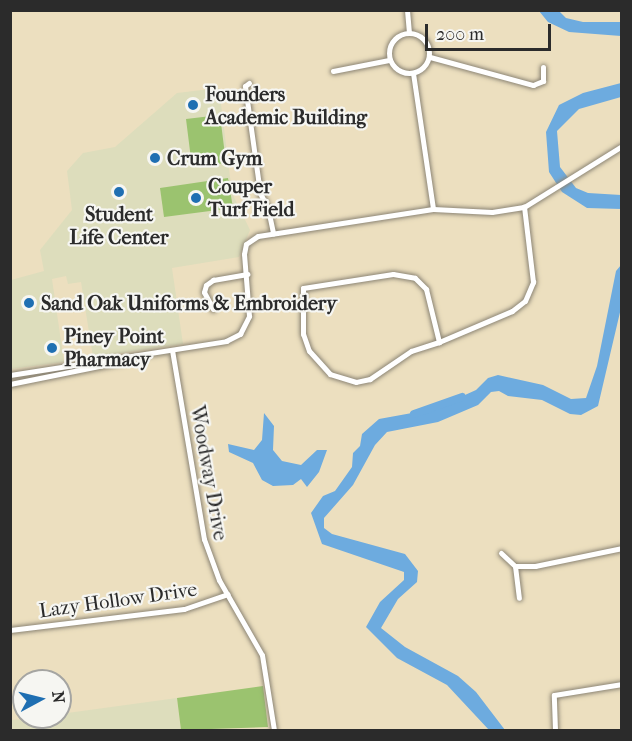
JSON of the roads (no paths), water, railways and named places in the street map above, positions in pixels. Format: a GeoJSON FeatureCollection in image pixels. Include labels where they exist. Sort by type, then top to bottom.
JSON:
{"type":"FeatureCollection","features":[{"type":"Feature","properties":{"kind":"street"},"geometry":{"type":"LineString","coordinates":[[407,10],[409,32]]}},
{"type":"Feature","properties":{"kind":"street"},"geometry":{"type":"LineString","coordinates":[[409,32],[425,39],[430,57],[425,66],[413,73],[397,70],[390,60],[391,44],[409,32]]}},
{"type":"Feature","properties":{"kind":"street"},"geometry":{"type":"LineString","coordinates":[[430,57],[533,85],[543,81],[543,67]]}},
{"type":"Feature","properties":{"kind":"street"},"geometry":{"type":"LineString","coordinates":[[333,71],[390,60]]}},
{"type":"Feature","properties":{"kind":"street"},"geometry":{"type":"LineString","coordinates":[[413,73],[433,209]]}},
{"type":"Feature","properties":{"kind":"street"},"geometry":{"type":"LineString","coordinates":[[249,83],[245,86],[260,193],[268,209],[273,233]]}},
{"type":"Feature","properties":{"kind":"street"},"geometry":{"type":"LineString","coordinates":[[10,375],[131,358],[226,341],[240,334],[250,311],[246,244],[258,236],[433,209],[492,212],[524,207],[621,146]]}},
{"type":"Feature","properties":{"kind":"street"},"geometry":{"type":"LineString","coordinates":[[439,342],[430,296],[416,278],[393,274],[307,285],[301,290],[301,317],[309,351],[320,366],[340,379],[356,382],[376,377],[411,351],[439,342],[512,311],[525,301],[533,282],[529,223],[524,207]]}},
{"type":"Feature","properties":{"kind":"street"},"geometry":{"type":"LineString","coordinates":[[213,309],[204,292],[206,285],[213,280],[247,274]]}},
{"type":"Feature","properties":{"kind":"street","name":"Woodway Drive"},"geometry":{"type":"LineString","coordinates":[[172,350],[204,539],[228,594],[262,655],[274,730]]}},
{"type":"Feature","properties":{"kind":"street"},"geometry":{"type":"LineString","coordinates":[[10,384],[94,370],[131,358]]}},
{"type":"Feature","properties":{"kind":"street"},"geometry":{"type":"LineString","coordinates":[[515,566],[563,563],[621,548]]}},
{"type":"Feature","properties":{"kind":"street"},"geometry":{"type":"LineString","coordinates":[[501,554],[515,566],[519,598]]}},
{"type":"Feature","properties":{"kind":"street","name":"Lazy Hollow Drive"},"geometry":{"type":"LineString","coordinates":[[10,630],[184,609],[228,594]]}},
{"type":"Feature","properties":{"kind":"street"},"geometry":{"type":"LineString","coordinates":[[555,729],[554,695],[621,684]]}},
{"type":"Feature","properties":{"kind":"water"},"geometry":{"type":"Polygon","coordinates":[[[539,11],[559,11],[566,18],[583,22],[621,22],[621,36],[569,32],[548,22],[539,11]]]}},
{"type":"Feature","properties":{"kind":"water"},"geometry":{"type":"Polygon","coordinates":[[[621,83],[621,97],[579,109],[557,131],[560,167],[576,188],[588,193],[621,195],[621,209],[587,208],[562,192],[549,172],[546,132],[559,105],[583,93],[621,83]]]}},
{"type":"Feature","properties":{"kind":"water"},"geometry":{"type":"Polygon","coordinates":[[[621,265],[621,308],[598,406],[581,415],[570,414],[542,400],[508,396],[499,391],[491,392],[478,405],[438,422],[387,432],[375,445],[353,485],[324,518],[324,528],[332,534],[405,554],[418,571],[417,582],[398,599],[381,628],[405,647],[458,676],[476,692],[505,730],[489,730],[447,685],[397,658],[366,627],[380,602],[404,580],[404,572],[322,544],[311,513],[323,496],[335,491],[352,467],[353,453],[360,446],[362,434],[379,419],[434,409],[476,390],[488,378],[498,375],[543,385],[571,399],[586,398],[597,366],[616,271],[621,265]]]}},
{"type":"Feature","properties":{"kind":"water"},"geometry":{"type":"Polygon","coordinates":[[[264,413],[274,426],[273,450],[282,461],[301,465],[317,450],[327,450],[319,472],[307,487],[301,479],[293,485],[273,486],[262,480],[253,463],[229,452],[228,444],[254,450],[262,440],[264,413]]]}},
{"type":"Feature","properties":{"kind":"waterway"},"geometry":{"type":"LineString","coordinates":[[414,414],[462,397]]}},
{"type":"Feature","properties":{"kind":"place","name":"Founders Academic Building"},"geometry":{"type":"Point","coordinates":[193,105]}},
{"type":"Feature","properties":{"kind":"place","name":"Crum Gym"},"geometry":{"type":"Point","coordinates":[155,158]}},
{"type":"Feature","properties":{"kind":"place","name":"Student Life Center"},"geometry":{"type":"Point","coordinates":[119,192]}},
{"type":"Feature","properties":{"kind":"place","name":"Couper Turf Field"},"geometry":{"type":"Point","coordinates":[196,198]}},
{"type":"Feature","properties":{"kind":"place","name":"Sand Oak Uniforms & Embroidery"},"geometry":{"type":"Point","coordinates":[29,303]}},
{"type":"Feature","properties":{"kind":"place","name":"Piney Point Pharmacy"},"geometry":{"type":"Point","coordinates":[52,348]}}]}
